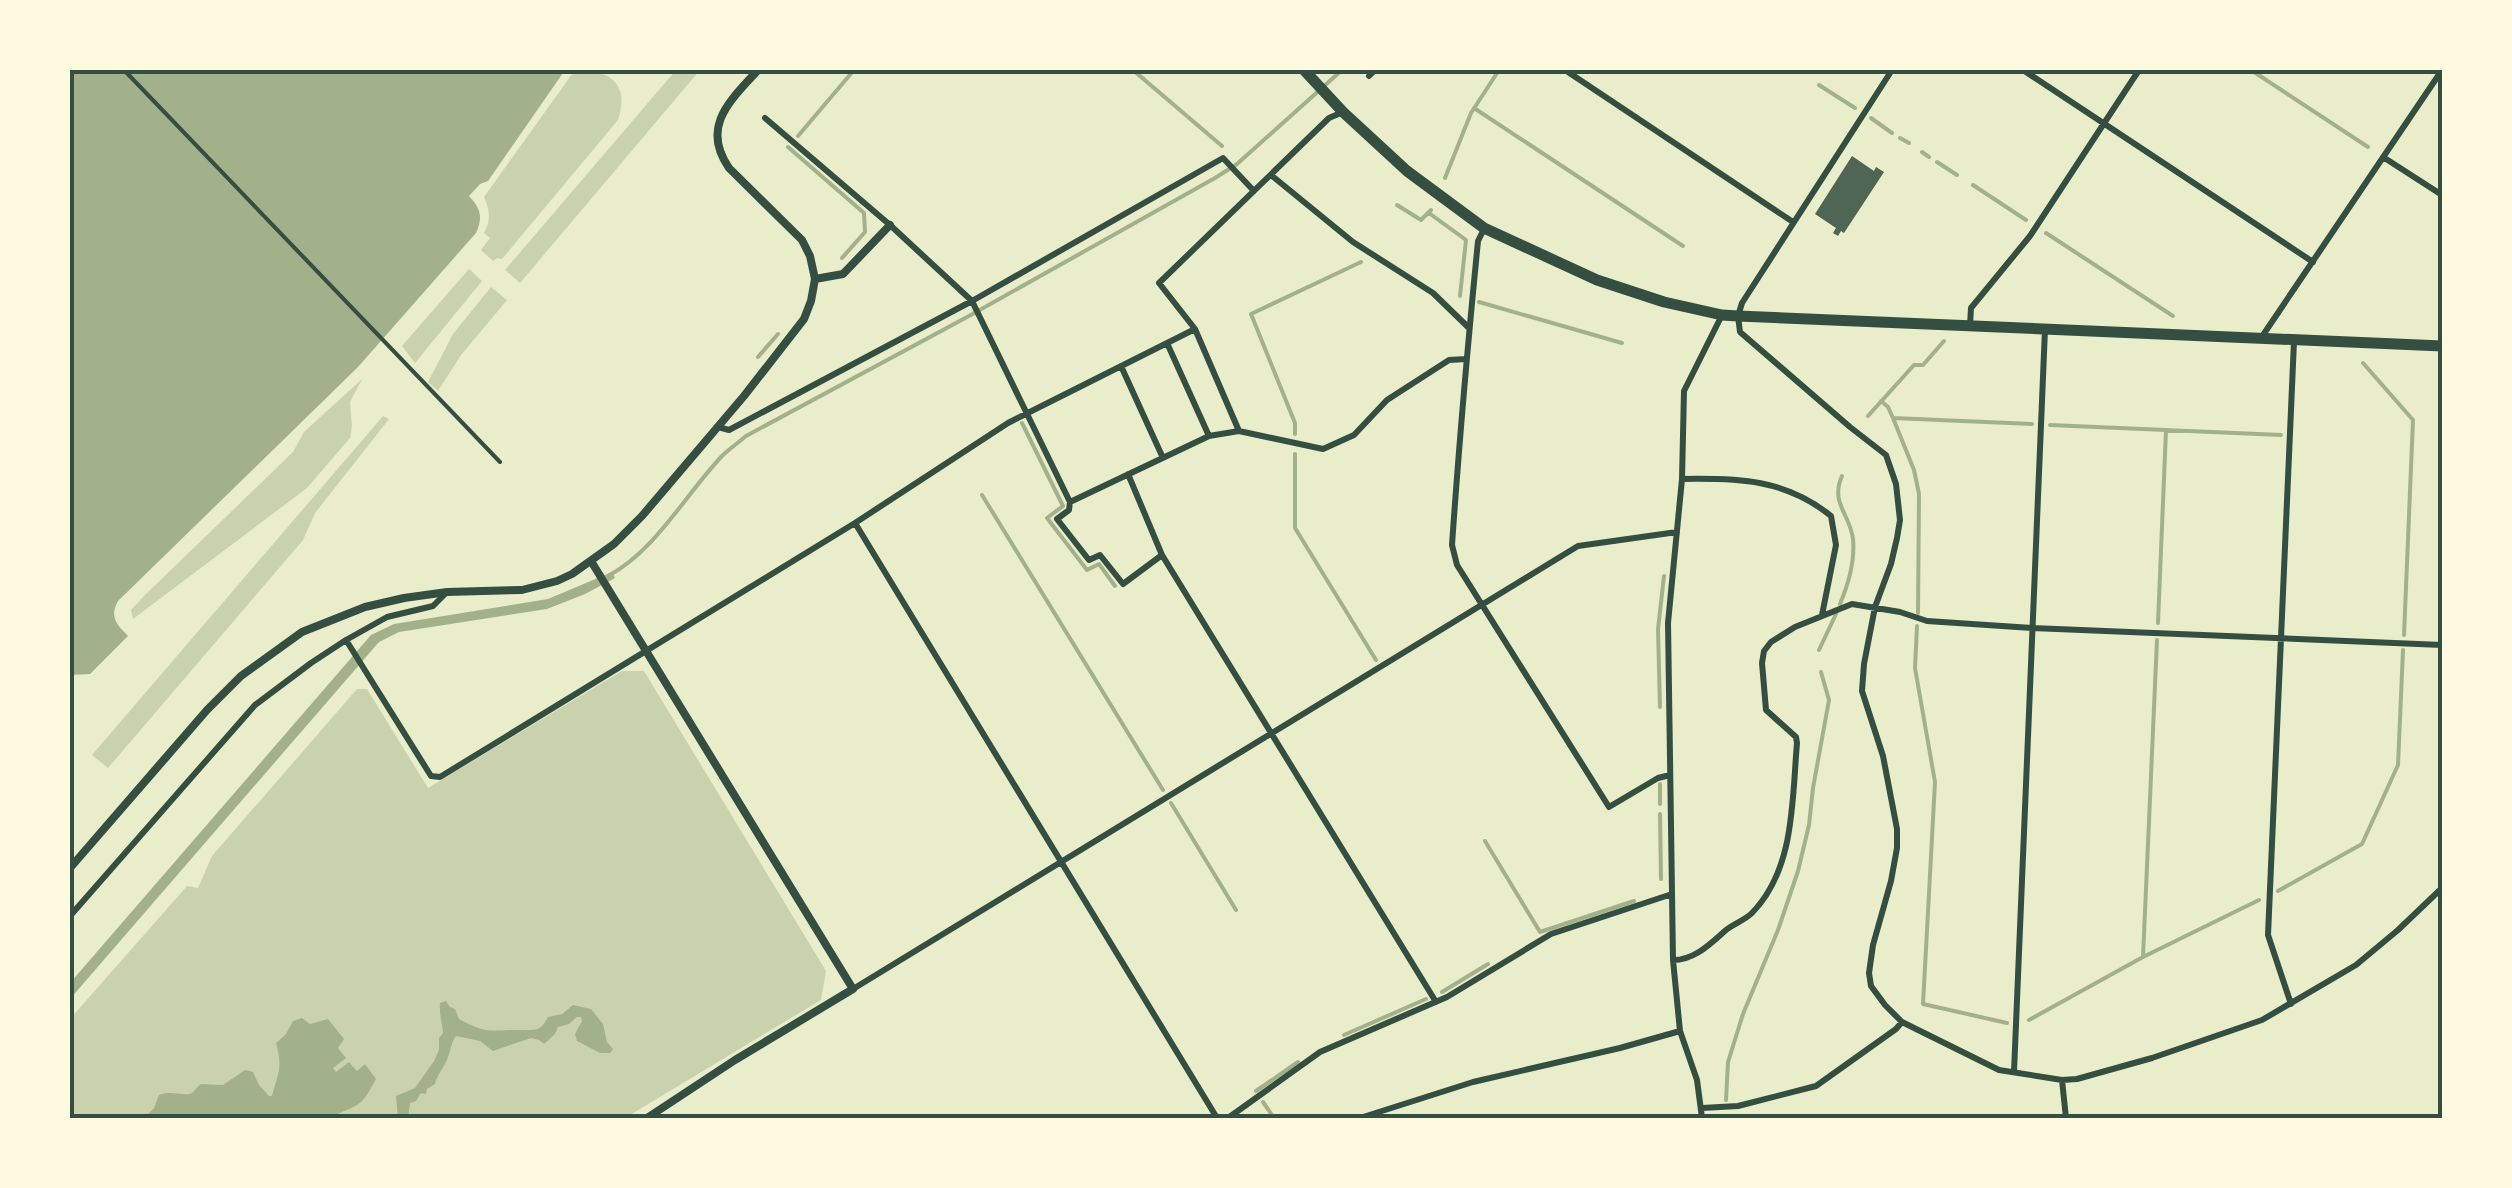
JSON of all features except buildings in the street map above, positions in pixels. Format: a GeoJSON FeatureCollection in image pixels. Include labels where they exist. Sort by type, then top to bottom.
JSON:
{"type":"FeatureCollection","features":[{"type":"Feature","properties":{"kind":"highway"},"geometry":{"type":"LineString","coordinates":[[1304,70],[1407,171],[1484,228],[1598,280],[1664,302],[1738,316],[2442,346]]}},
{"type":"Feature","properties":{"kind":"street"},"geometry":{"type":"LineString","coordinates":[[70,868],[241,676],[302,632],[366,607],[447,592],[522,590],[557,581],[614,544],[642,516],[804,319],[811,302],[815,279],[802,240],[729,168],[716,142],[716,128],[722,116],[758,70]]}},
{"type":"Feature","properties":{"kind":"street"},"geometry":{"type":"LineString","coordinates":[[1566,70],[1793,222]]}},
{"type":"Feature","properties":{"kind":"street"},"geometry":{"type":"LineString","coordinates":[[1892,70],[1742,302],[1738,316],[1740,332],[1875,445],[1892,466],[1900,520],[1891,564],[1874,606],[1862,691],[1886,772],[1897,830],[1891,880],[1869,973],[1878,996],[1902,1022],[2000,1070],[2076,1079],[2262,1020],[2356,965],[2442,888]]}},
{"type":"Feature","properties":{"kind":"street"},"geometry":{"type":"LineString","coordinates":[[2023,70],[2312,262]]}},
{"type":"Feature","properties":{"kind":"street"},"geometry":{"type":"LineString","coordinates":[[1970,326],[1972,308],[2030,236],[2139,70]]}},
{"type":"Feature","properties":{"kind":"street"},"geometry":{"type":"LineString","coordinates":[[2261,339],[2442,70]]}},
{"type":"Feature","properties":{"kind":"street"},"geometry":{"type":"LineString","coordinates":[[1238,431],[1195,329],[1158,283],[1339,108]]}},
{"type":"Feature","properties":{"kind":"street"},"geometry":{"type":"LineString","coordinates":[[764,118],[890,225],[973,303],[1070,502],[1070,510],[1057,519],[1089,560],[1100,555],[1123,584],[1162,556]]}},
{"type":"Feature","properties":{"kind":"street"},"geometry":{"type":"LineString","coordinates":[[2384,156],[2442,195]]}},
{"type":"Feature","properties":{"kind":"street"},"geometry":{"type":"LineString","coordinates":[[718,426],[729,430],[973,303],[1223,158],[1254,192]]}},
{"type":"Feature","properties":{"kind":"street"},"geometry":{"type":"LineString","coordinates":[[1271,175],[1353,242],[1433,293],[1469,328]]}},
{"type":"Feature","properties":{"kind":"street"},"geometry":{"type":"LineString","coordinates":[[815,279],[843,274],[890,225]]}},
{"type":"Feature","properties":{"kind":"street"},"geometry":{"type":"LineString","coordinates":[[1484,228],[1478,241],[1466,359],[1452,546],[1457,565],[1609,807],[1670,775]]}},
{"type":"Feature","properties":{"kind":"street"},"geometry":{"type":"LineString","coordinates":[[1702,1118],[1696,1080],[1680,1031],[1673,960],[1668,623],[1682,479],[1684,392],[1722,315]]}},
{"type":"Feature","properties":{"kind":"street"},"geometry":{"type":"LineString","coordinates":[[346,640],[430,776],[440,777],[855,523],[1008,423],[1195,329]]}},
{"type":"Feature","properties":{"kind":"street"},"geometry":{"type":"LineString","coordinates":[[2014,1072],[2045,329]]}},
{"type":"Feature","properties":{"kind":"street"},"geometry":{"type":"LineString","coordinates":[[2291,1004],[2268,935],[2294,341]]}},
{"type":"Feature","properties":{"kind":"street"},"geometry":{"type":"LineString","coordinates":[[1166,343],[1210,436]]}},
{"type":"Feature","properties":{"kind":"street"},"geometry":{"type":"LineString","coordinates":[[1070,502],[1210,436],[1238,431],[1323,450],[1354,434],[1387,400],[1449,360],[1466,359]]}},
{"type":"Feature","properties":{"kind":"street"},"geometry":{"type":"LineString","coordinates":[[1120,366],[1164,458]]}},
{"type":"Feature","properties":{"kind":"street"},"geometry":{"type":"LineString","coordinates":[[1128,474],[1162,556],[1436,1002]]}},
{"type":"Feature","properties":{"kind":"street"},"geometry":{"type":"LineString","coordinates":[[1682,479],[1724,478],[1776,485],[1831,516],[1836,545],[1822,614]]}},
{"type":"Feature","properties":{"kind":"street"},"geometry":{"type":"LineString","coordinates":[[855,523],[1217,1118]]}},
{"type":"Feature","properties":{"kind":"street"},"geometry":{"type":"LineString","coordinates":[[646,1118],[734,1060],[1578,546],[1677,532]]}},
{"type":"Feature","properties":{"kind":"street"},"geometry":{"type":"LineString","coordinates":[[590,561],[853,989]]}},
{"type":"Feature","properties":{"kind":"street"},"geometry":{"type":"LineString","coordinates":[[70,916],[256,704],[346,640],[387,617],[433,606],[447,592]]}},
{"type":"Feature","properties":{"kind":"street"},"geometry":{"type":"LineString","coordinates":[[1673,960],[1696,954],[1736,922],[1747,918],[1773,886],[1787,842],[1797,742],[1766,710],[1764,650],[1779,636],[1822,614],[1852,604],[1927,621],[2442,645]]}},
{"type":"Feature","properties":{"kind":"street"},"geometry":{"type":"LineString","coordinates":[[1228,1118],[1320,1052],[1447,997],[1551,934],[1672,894]]}},
{"type":"Feature","properties":{"kind":"street"},"geometry":{"type":"LineString","coordinates":[[1702,1108],[1738,1106],[1816,1086],[1902,1022]]}},
{"type":"Feature","properties":{"kind":"street"},"geometry":{"type":"LineString","coordinates":[[1360,1118],[1473,1082],[1680,1031]]}},
{"type":"Feature","properties":{"kind":"street"},"geometry":{"type":"LineString","coordinates":[[2062,1080],[2066,1118]]}},
{"type":"Feature","properties":{"kind":"lane"},"geometry":{"type":"LineString","coordinates":[[124,70],[500,462]]}},
{"type":"Feature","properties":{"kind":"shaded area"},"geometry":{"type":"Polygon","coordinates":[[[70,70],[565,70],[488,181],[469,196],[480,213],[476,233],[358,367],[118,601],[115,620],[128,636],[90,674],[70,675],[70,70]]]}},
{"type":"Feature","properties":{"kind":"shaded area"},"geometry":{"type":"Polygon","coordinates":[[[575,70],[598,72],[614,81],[621,96],[618,120],[502,259],[493,261],[481,250],[490,238],[484,233],[489,215],[484,197],[575,70]]]}},
{"type":"Feature","properties":{"kind":"shaded area"},"geometry":{"type":"Polygon","coordinates":[[[676,70],[700,70],[520,283],[505,270],[676,70]]]}},
{"type":"Feature","properties":{"kind":"shaded area"},"geometry":{"type":"Polygon","coordinates":[[[469,269],[482,281],[415,363],[402,346],[469,269]]]}},
{"type":"Feature","properties":{"kind":"shaded area"},"geometry":{"type":"Polygon","coordinates":[[[491,287],[507,300],[461,355],[438,391],[428,382],[453,334],[491,287]]]}},
{"type":"Feature","properties":{"kind":"shaded area"},"geometry":{"type":"Polygon","coordinates":[[[362,379],[350,402],[350,438],[307,488],[133,619],[131,610],[145,595],[293,452],[304,432],[362,379]]]}},
{"type":"Feature","properties":{"kind":"shaded area"},"geometry":{"type":"Polygon","coordinates":[[[383,416],[389,419],[315,513],[303,540],[108,768],[92,755],[383,416]]]}},
{"type":"Feature","properties":{"kind":"shaded area"},"geometry":{"type":"Polygon","coordinates":[[[612,572],[615,578],[547,609],[399,632],[379,642],[70,999],[70,983],[371,635],[394,624],[548,599],[612,572]]]}},
{"type":"Feature","properties":{"kind":"shaded area"},"geometry":{"type":"Polygon","coordinates":[[[622,671],[644,671],[826,971],[821,1000],[625,1118],[70,1118],[70,1019],[187,886],[198,888],[212,856],[357,689],[367,689],[428,788],[622,671]]]}},
{"type":"Feature","properties":{"kind":"shaded area"},"geometry":{"type":"Polygon","coordinates":[[[446,1001],[459,1019],[491,1030],[535,1030],[548,1017],[562,1014],[573,1005],[591,1009],[603,1024],[613,1049],[600,1053],[577,1041],[575,1034],[581,1017],[558,1027],[544,1044],[531,1038],[493,1051],[480,1041],[456,1036],[435,1084],[410,1103],[408,1118],[398,1118],[396,1096],[415,1088],[439,1050],[443,1033],[440,1003],[446,1001]]]}},
{"type":"Feature","properties":{"kind":"shaded area"},"geometry":{"type":"Polygon","coordinates":[[[302,1018],[310,1024],[328,1019],[344,1039],[338,1048],[346,1058],[333,1068],[336,1072],[349,1062],[357,1071],[365,1064],[376,1079],[358,1104],[332,1118],[144,1118],[159,1095],[189,1094],[201,1084],[223,1085],[245,1070],[253,1072],[259,1085],[272,1096],[279,1065],[276,1043],[293,1021],[302,1018]]]}},
{"type":"Feature","properties":{"kind":"waterway"},"geometry":{"type":"LineString","coordinates":[[798,136],[854,70]]}},
{"type":"Feature","properties":{"kind":"waterway"},"geometry":{"type":"LineString","coordinates":[[1133,70],[1222,146]]}},
{"type":"Feature","properties":{"kind":"waterway"},"geometry":{"type":"LineString","coordinates":[[608,576],[641,552],[708,471],[746,436],[1215,178],[1237,164],[1342,70]]}},
{"type":"Feature","properties":{"kind":"waterway"},"geometry":{"type":"LineString","coordinates":[[1445,178],[1471,113],[1499,70]]}},
{"type":"Feature","properties":{"kind":"waterway"},"geometry":{"type":"LineString","coordinates":[[2251,70],[2368,147]]}},
{"type":"Feature","properties":{"kind":"waterway"},"geometry":{"type":"LineString","coordinates":[[1819,85],[1855,108]]}},
{"type":"Feature","properties":{"kind":"waterway"},"geometry":{"type":"LineString","coordinates":[[1474,108],[1683,246]]}},
{"type":"Feature","properties":{"kind":"waterway"},"geometry":{"type":"LineString","coordinates":[[1871,118],[1892,133]]}},
{"type":"Feature","properties":{"kind":"waterway"},"geometry":{"type":"LineString","coordinates":[[1900,138],[1909,143]]}},
{"type":"Feature","properties":{"kind":"waterway"},"geometry":{"type":"LineString","coordinates":[[788,147],[864,213],[865,232],[842,258]]}},
{"type":"Feature","properties":{"kind":"waterway"},"geometry":{"type":"LineString","coordinates":[[1922,152],[1929,157]]}},
{"type":"Feature","properties":{"kind":"waterway"},"geometry":{"type":"LineString","coordinates":[[1937,162],[1957,175]]}},
{"type":"Feature","properties":{"kind":"waterway"},"geometry":{"type":"LineString","coordinates":[[1973,185],[2026,220]]}},
{"type":"Feature","properties":{"kind":"waterway"},"geometry":{"type":"LineString","coordinates":[[1397,205],[1421,220],[1431,210]]}},
{"type":"Feature","properties":{"kind":"waterway"},"geometry":{"type":"LineString","coordinates":[[1429,213],[1466,240],[1460,296]]}},
{"type":"Feature","properties":{"kind":"waterway"},"geometry":{"type":"LineString","coordinates":[[2046,233],[2173,316]]}},
{"type":"Feature","properties":{"kind":"waterway"},"geometry":{"type":"LineString","coordinates":[[1295,434],[1295,423],[1251,314],[1361,262]]}},
{"type":"Feature","properties":{"kind":"waterway"},"geometry":{"type":"LineString","coordinates":[[1479,302],[1622,343]]}},
{"type":"Feature","properties":{"kind":"waterway"},"geometry":{"type":"LineString","coordinates":[[758,357],[778,334]]}},
{"type":"Feature","properties":{"kind":"waterway"},"geometry":{"type":"LineString","coordinates":[[1868,416],[1914,365],[1923,365],[1944,341]]}},
{"type":"Feature","properties":{"kind":"waterway"},"geometry":{"type":"LineString","coordinates":[[2363,363],[2413,420],[2404,635]]}},
{"type":"Feature","properties":{"kind":"waterway"},"geometry":{"type":"LineString","coordinates":[[1881,401],[1893,418],[1914,470],[1919,494],[1918,613]]}},
{"type":"Feature","properties":{"kind":"waterway"},"geometry":{"type":"LineString","coordinates":[[1893,418],[2032,424]]}},
{"type":"Feature","properties":{"kind":"waterway"},"geometry":{"type":"LineString","coordinates":[[1022,423],[1063,506],[1047,518],[1087,570],[1099,564],[1115,586]]}},
{"type":"Feature","properties":{"kind":"waterway"},"geometry":{"type":"LineString","coordinates":[[2050,425],[2281,435]]}},
{"type":"Feature","properties":{"kind":"waterway"},"geometry":{"type":"LineString","coordinates":[[2158,623],[2166,430]]}},
{"type":"Feature","properties":{"kind":"waterway"},"geometry":{"type":"LineString","coordinates":[[1295,454],[1295,528],[1376,660]]}},
{"type":"Feature","properties":{"kind":"waterway"},"geometry":{"type":"LineString","coordinates":[[1840,604],[1853,547],[1851,530],[1839,501],[1842,476]]}},
{"type":"Feature","properties":{"kind":"waterway"},"geometry":{"type":"LineString","coordinates":[[982,495],[1163,790]]}},
{"type":"Feature","properties":{"kind":"waterway"},"geometry":{"type":"LineString","coordinates":[[1660,707],[1658,629],[1664,576]]}},
{"type":"Feature","properties":{"kind":"waterway"},"geometry":{"type":"LineString","coordinates":[[1819,650],[1836,614]]}},
{"type":"Feature","properties":{"kind":"waterway"},"geometry":{"type":"LineString","coordinates":[[1917,626],[1915,668],[1935,782],[1923,1004],[2007,1023]]}},
{"type":"Feature","properties":{"kind":"waterway"},"geometry":{"type":"LineString","coordinates":[[2143,957],[2157,640]]}},
{"type":"Feature","properties":{"kind":"waterway"},"geometry":{"type":"LineString","coordinates":[[2278,891],[2362,844],[2398,765],[2403,650]]}},
{"type":"Feature","properties":{"kind":"waterway"},"geometry":{"type":"LineString","coordinates":[[1726,1100],[1728,1062],[1778,930],[1809,825],[1829,700],[1821,672]]}},
{"type":"Feature","properties":{"kind":"waterway"},"geometry":{"type":"LineString","coordinates":[[1660,784],[1660,804]]}},
{"type":"Feature","properties":{"kind":"waterway"},"geometry":{"type":"LineString","coordinates":[[1171,803],[1236,910]]}},
{"type":"Feature","properties":{"kind":"waterway"},"geometry":{"type":"LineString","coordinates":[[1660,814],[1661,879]]}},
{"type":"Feature","properties":{"kind":"waterway"},"geometry":{"type":"LineString","coordinates":[[1485,841],[1540,932],[1634,901]]}},
{"type":"Feature","properties":{"kind":"waterway"},"geometry":{"type":"LineString","coordinates":[[2029,1020],[2143,957],[2259,900]]}},
{"type":"Feature","properties":{"kind":"waterway"},"geometry":{"type":"LineString","coordinates":[[1442,992],[1488,964]]}},
{"type":"Feature","properties":{"kind":"waterway"},"geometry":{"type":"LineString","coordinates":[[1344,1035],[1426,999]]}},
{"type":"Feature","properties":{"kind":"waterway"},"geometry":{"type":"LineString","coordinates":[[1256,1091],[1298,1062]]}},
{"type":"Feature","properties":{"kind":"waterway"},"geometry":{"type":"LineString","coordinates":[[1263,1102],[1274,1118]]}}]}
